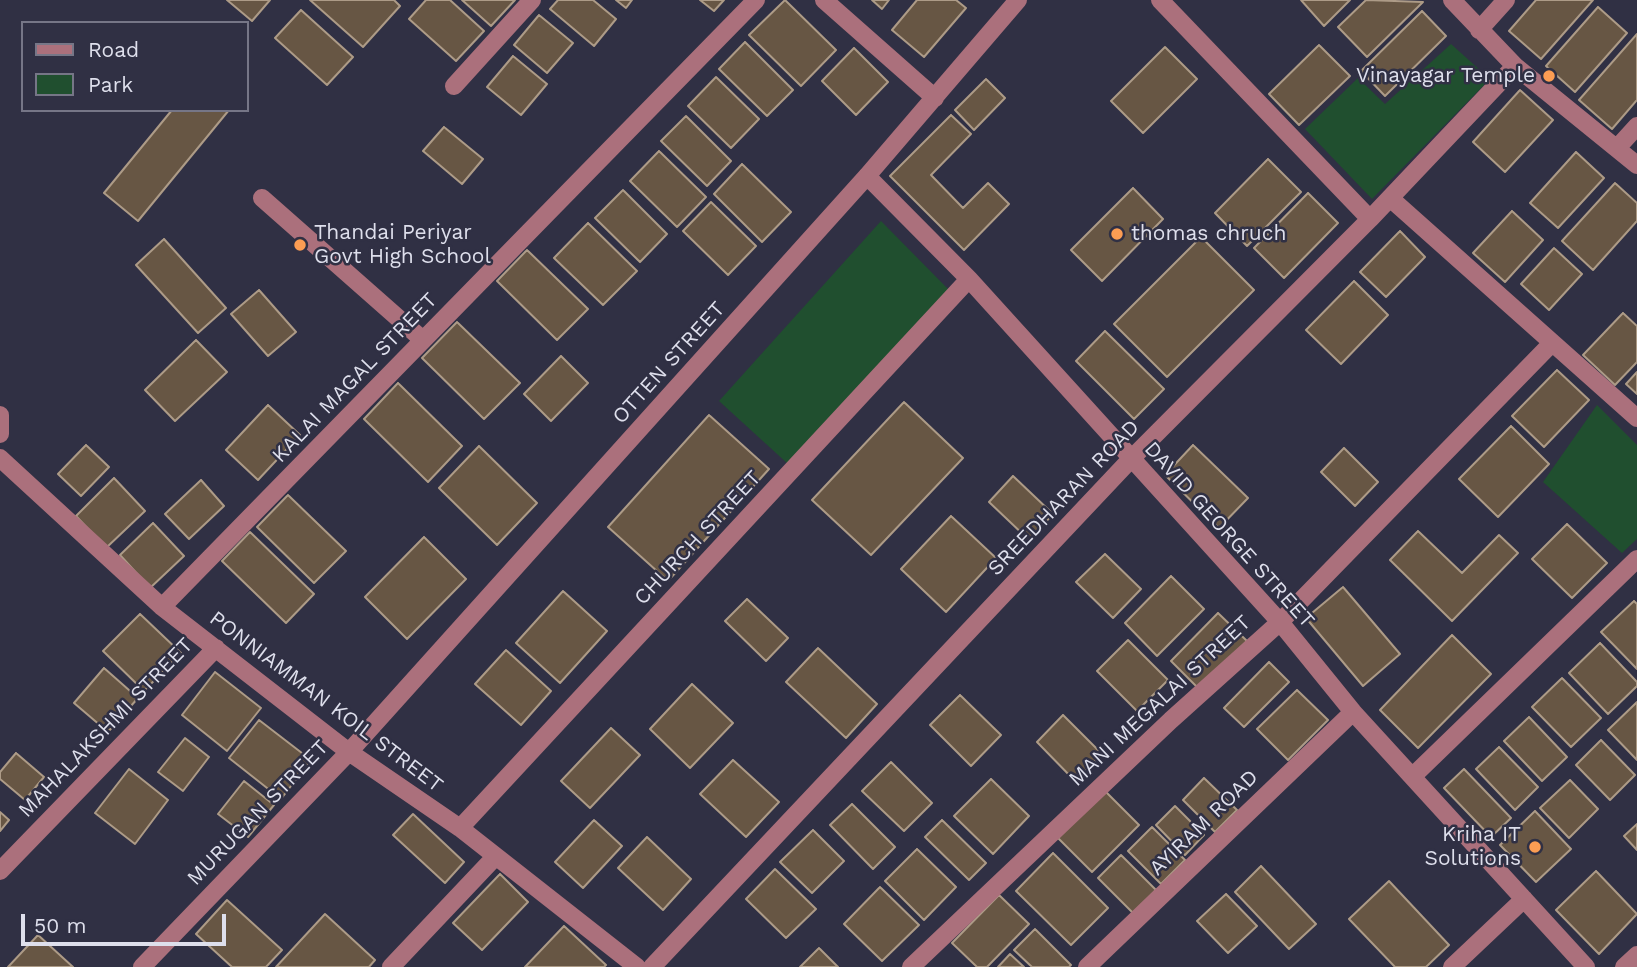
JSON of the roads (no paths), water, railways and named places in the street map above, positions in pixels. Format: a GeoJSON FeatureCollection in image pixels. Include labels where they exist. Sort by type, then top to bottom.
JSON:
{"type":"FeatureCollection","features":[{"type":"Feature","properties":{"kind":"street"},"geometry":{"type":"LineString","coordinates":[[454,86],[532,0]]}},
{"type":"Feature","properties":{"kind":"street","name":"KALAI MAGAL STREET"},"geometry":{"type":"LineString","coordinates":[[162,607],[756,0]]}},
{"type":"Feature","properties":{"kind":"street"},"geometry":{"type":"LineString","coordinates":[[824,0],[935,98]]}},
{"type":"Feature","properties":{"kind":"street","name":"OTTEN STREET"},"geometry":{"type":"LineString","coordinates":[[349,752],[867,176],[1018,0]]}},
{"type":"Feature","properties":{"kind":"street"},"geometry":{"type":"LineString","coordinates":[[1160,0],[1370,219]]}},
{"type":"Feature","properties":{"kind":"street"},"geometry":{"type":"LineString","coordinates":[[1452,0],[1515,66],[1637,165]]}},
{"type":"Feature","properties":{"kind":"street"},"geometry":{"type":"LineString","coordinates":[[1479,30],[1506,0]]}},
{"type":"Feature","properties":{"kind":"street","name":"SREEDHARAN ROAD"},"geometry":{"type":"LineString","coordinates":[[652,967],[1130,460],[1370,219],[1515,66]]}},
{"type":"Feature","properties":{"kind":"street"},"geometry":{"type":"LineString","coordinates":[[1618,148],[1637,126]]}},
{"type":"Feature","properties":{"kind":"street","name":"DAVID GEORGE STREET"},"geometry":{"type":"LineString","coordinates":[[867,176],[969,279],[1130,460],[1280,622],[1353,712],[1587,967]]}},
{"type":"Feature","properties":{"kind":"street"},"geometry":{"type":"LineString","coordinates":[[262,198],[423,340]]}},
{"type":"Feature","properties":{"kind":"street"},"geometry":{"type":"LineString","coordinates":[[1390,198],[1637,418]]}},
{"type":"Feature","properties":{"kind":"street","name":"CHURCH STREET"},"geometry":{"type":"LineString","coordinates":[[460,828],[969,279]]}},
{"type":"Feature","properties":{"kind":"street","name":"MANI MEGALAI STREET"},"geometry":{"type":"LineString","coordinates":[[911,967],[1171,720],[1280,622],[1552,343]]}},
{"type":"Feature","properties":{"kind":"street"},"geometry":{"type":"LineString","coordinates":[[0,415],[0,434]]}},
{"type":"Feature","properties":{"kind":"street","name":"PONNIAMMAN KOIL STREET"},"geometry":{"type":"LineString","coordinates":[[0,458],[162,607],[349,752],[460,828],[633,966]]}},
{"type":"Feature","properties":{"kind":"street"},"geometry":{"type":"LineString","coordinates":[[1413,776],[1637,559]]}},
{"type":"Feature","properties":{"kind":"street","name":"MAHALAKSHMI STREET"},"geometry":{"type":"LineString","coordinates":[[0,871],[216,648]]}},
{"type":"Feature","properties":{"kind":"street","name":"AYIRAM ROAD"},"geometry":{"type":"LineString","coordinates":[[1087,967],[1353,712]]}},
{"type":"Feature","properties":{"kind":"street","name":"MURUGAN STREET"},"geometry":{"type":"LineString","coordinates":[[142,967],[349,752]]}},
{"type":"Feature","properties":{"kind":"street"},"geometry":{"type":"LineString","coordinates":[[391,967],[495,857]]}},
{"type":"Feature","properties":{"kind":"street"},"geometry":{"type":"LineString","coordinates":[[1452,967],[1524,899]]}},
{"type":"Feature","properties":{"kind":"street"},"geometry":{"type":"LineString","coordinates":[[1624,967],[1637,955]]}},
{"type":"Feature","properties":{"kind":"place","name":"Vinayagar Temple"},"geometry":{"type":"Point","coordinates":[1549,76]}},
{"type":"Feature","properties":{"kind":"place","name":"thomas chruch"},"geometry":{"type":"Point","coordinates":[1117,234]}},
{"type":"Feature","properties":{"kind":"place","name":"Thandai Periyar Govt High School"},"geometry":{"type":"Point","coordinates":[300,245]}},
{"type":"Feature","properties":{"kind":"place","name":"Kriha IT Solutions"},"geometry":{"type":"Point","coordinates":[1535,847]}}]}
